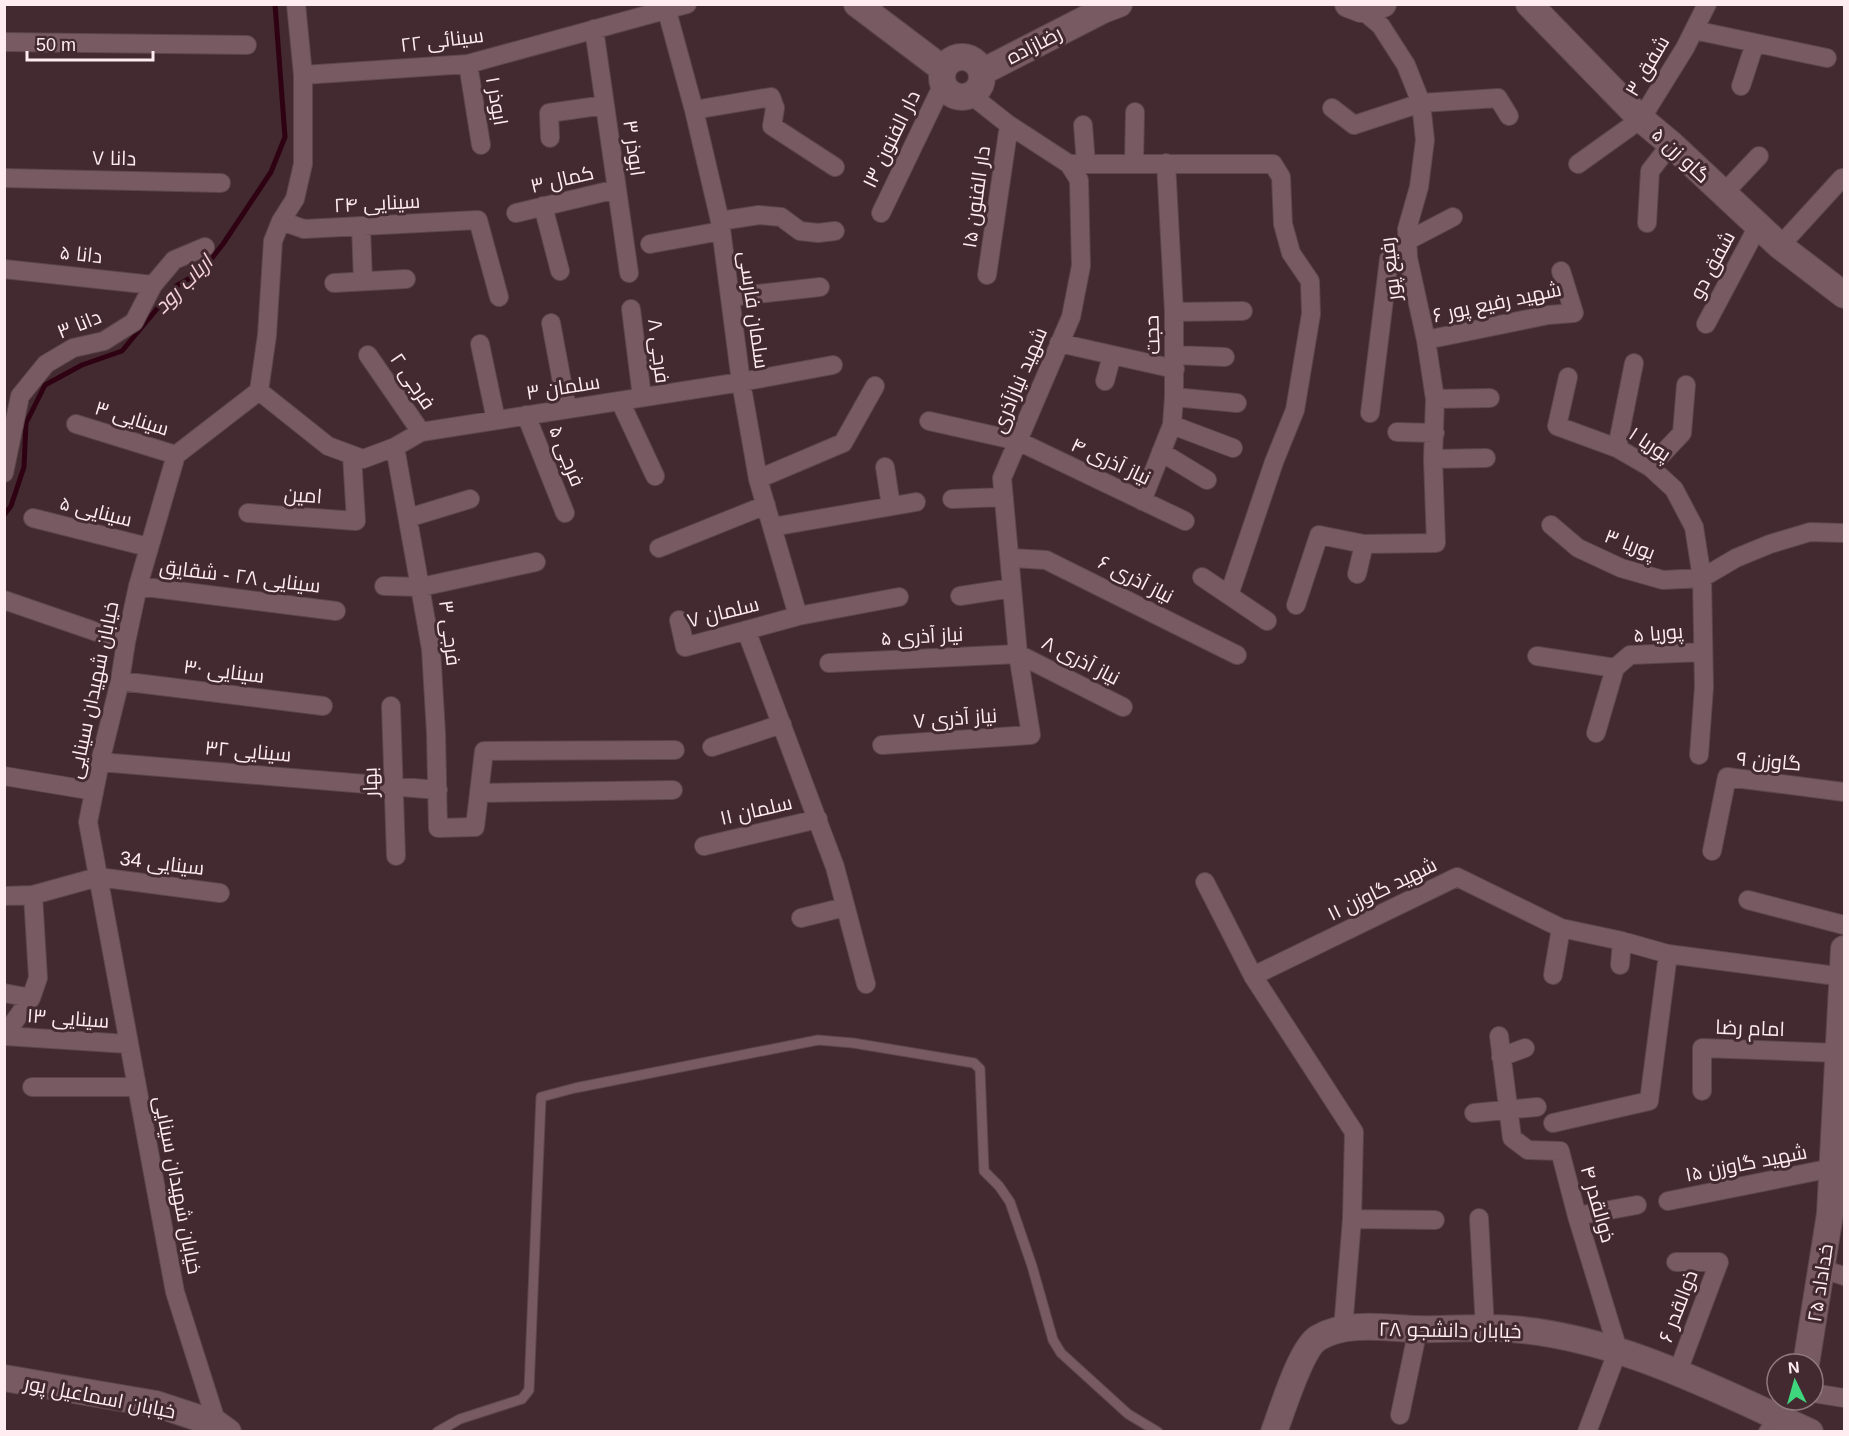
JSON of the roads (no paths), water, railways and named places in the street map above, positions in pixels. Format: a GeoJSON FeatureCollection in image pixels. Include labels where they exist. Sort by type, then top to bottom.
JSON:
{"type":"FeatureCollection","features":[{"type":"Feature","properties":{"kind":"street"},"geometry":{"type":"LineString","coordinates":[[176,454],[259,391],[267,335],[273,241],[281,221],[295,199],[303,164],[303,75],[296,4]]}},
{"type":"Feature","properties":{"kind":"street","name":"سینائی ۲۲"},"geometry":{"type":"LineString","coordinates":[[303,75],[468,64],[687,4]]}},
{"type":"Feature","properties":{"kind":"street"},"geometry":{"type":"LineString","coordinates":[[857,4],[943,77]]}},
{"type":"Feature","properties":{"kind":"street","name":"رضازاده"},"geometry":{"type":"LineString","coordinates":[[982,72],[1119,4]]}},
{"type":"Feature","properties":{"kind":"street","name":"شفق ۳"},"geometry":{"type":"LineString","coordinates":[[1641,119],[1707,4]]}},
{"type":"Feature","properties":{"kind":"street","name":"رفیع پور"},"geometry":{"type":"LineString","coordinates":[[1364,6],[1381,26],[1406,64],[1421,103],[1425,140],[1419,186],[1407,229],[1407,241],[1408,258],[1436,399],[1433,459],[1436,543],[1364,544]]}},
{"type":"Feature","properties":{"kind":"street","name":"گاو زن ۵"},"geometry":{"type":"LineString","coordinates":[[1532,6],[1641,119],[1780,246],[1845,295]]}},
{"type":"Feature","properties":{"kind":"street","name":"سلمان فارسی"},"geometry":{"type":"LineString","coordinates":[[667,10],[694,110],[720,226],[741,382],[758,479],[798,616]]}},
{"type":"Feature","properties":{"kind":"street","name":"ابوذر ۳"},"geometry":{"type":"LineString","coordinates":[[594,29],[629,273]]}},
{"type":"Feature","properties":{"kind":"street"},"geometry":{"type":"LineString","coordinates":[[1694,30],[1827,58]]}},
{"type":"Feature","properties":{"kind":"street"},"geometry":{"type":"LineString","coordinates":[[4,42],[247,45]]}},
{"type":"Feature","properties":{"kind":"street"},"geometry":{"type":"LineString","coordinates":[[1741,86],[1755,43]]}},
{"type":"Feature","properties":{"kind":"street"},"geometry":{"type":"LineString","coordinates":[[963,56],[978,64],[982,72],[980,85],[970,95],[954,96],[947,91],[943,77],[947,62],[963,56]]}},
{"type":"Feature","properties":{"kind":"street","name":"ابوذر ۱"},"geometry":{"type":"LineString","coordinates":[[468,64],[482,145]]}},
{"type":"Feature","properties":{"kind":"street","name":"دار الفنون ۱۳"},"geometry":{"type":"LineString","coordinates":[[880,213],[943,77]]}},
{"type":"Feature","properties":{"kind":"street"},"geometry":{"type":"LineString","coordinates":[[970,95],[1009,125],[1078,164],[1273,164],[1281,177],[1283,224],[1291,253],[1310,281],[1311,314],[1295,410],[1274,462],[1229,596]]}},
{"type":"Feature","properties":{"kind":"street"},"geometry":{"type":"LineString","coordinates":[[694,110],[771,97],[775,108],[772,126],[834,167]]}},
{"type":"Feature","properties":{"kind":"street"},"geometry":{"type":"LineString","coordinates":[[1332,108],[1354,125],[1421,103],[1498,99],[1509,116]]}},
{"type":"Feature","properties":{"kind":"street"},"geometry":{"type":"LineString","coordinates":[[550,138],[549,113],[605,105]]}},
{"type":"Feature","properties":{"kind":"street"},"geometry":{"type":"LineString","coordinates":[[1134,163],[1135,112]]}},
{"type":"Feature","properties":{"kind":"street"},"geometry":{"type":"LineString","coordinates":[[1578,164],[1641,119]]}},
{"type":"Feature","properties":{"kind":"street","name":"دار الفنون ۱۵"},"geometry":{"type":"LineString","coordinates":[[987,276],[1009,125]]}},
{"type":"Feature","properties":{"kind":"street","name":"شهید نیازآذری"},"geometry":{"type":"LineString","coordinates":[[1031,735],[1018,654],[1002,478],[1071,317],[1081,266],[1078,164],[1083,125]]}},
{"type":"Feature","properties":{"kind":"street"},"geometry":{"type":"LineString","coordinates":[[1647,223],[1650,171],[1671,144]]}},
{"type":"Feature","properties":{"kind":"street"},"geometry":{"type":"LineString","coordinates":[[1723,194],[1759,156]]}},
{"type":"Feature","properties":{"kind":"street","name":"حجت"},"geometry":{"type":"LineString","coordinates":[[1142,501],[1172,425],[1174,397],[1174,312],[1166,163]]}},
{"type":"Feature","properties":{"kind":"street","name":"دانا ۷"},"geometry":{"type":"LineString","coordinates":[[4,178],[221,183]]}},
{"type":"Feature","properties":{"kind":"street"},"geometry":{"type":"LineString","coordinates":[[1780,246],[1842,178]]}},
{"type":"Feature","properties":{"kind":"street","name":"کمال ۳"},"geometry":{"type":"LineString","coordinates":[[516,213],[617,189]]}},
{"type":"Feature","properties":{"kind":"street"},"geometry":{"type":"LineString","coordinates":[[543,206],[560,272]]}},
{"type":"Feature","properties":{"kind":"street"},"geometry":{"type":"LineString","coordinates":[[650,244],[759,215],[781,217],[800,231],[818,233],[835,231]]}},
{"type":"Feature","properties":{"kind":"street"},"geometry":{"type":"LineString","coordinates":[[1370,413],[1389,259],[1407,241],[1453,217]]}},
{"type":"Feature","properties":{"kind":"street","name":"سینایی ۲۴"},"geometry":{"type":"LineString","coordinates":[[281,221],[304,229],[478,220],[499,297]]}},
{"type":"Feature","properties":{"kind":"street"},"geometry":{"type":"LineString","coordinates":[[361,226],[363,281]]}},
{"type":"Feature","properties":{"kind":"street","name":"شفق دو"},"geometry":{"type":"LineString","coordinates":[[1706,324],[1758,226]]}},
{"type":"Feature","properties":{"kind":"street","name":"دانا ۳"},"geometry":{"type":"LineString","coordinates":[[4,473],[20,396],[46,364],[74,348],[104,341],[134,322],[153,285],[174,260],[205,247]]}},
{"type":"Feature","properties":{"kind":"street","name":"دانا ۵"},"geometry":{"type":"LineString","coordinates":[[4,269],[153,285]]}},
{"type":"Feature","properties":{"kind":"street","name":"شهید رفیع پور ۶"},"geometry":{"type":"LineString","coordinates":[[1426,340],[1548,315],[1574,314],[1561,271]]}},
{"type":"Feature","properties":{"kind":"street"},"geometry":{"type":"LineString","coordinates":[[334,283],[405,279]]}},
{"type":"Feature","properties":{"kind":"street"},"geometry":{"type":"LineString","coordinates":[[730,297],[820,287]]}},
{"type":"Feature","properties":{"kind":"street","name":"فرجی ۸"},"geometry":{"type":"LineString","coordinates":[[631,309],[642,398]]}},
{"type":"Feature","properties":{"kind":"street"},"geometry":{"type":"LineString","coordinates":[[1174,312],[1243,311]]}},
{"type":"Feature","properties":{"kind":"street"},"geometry":{"type":"LineString","coordinates":[[551,323],[567,409]]}},
{"type":"Feature","properties":{"kind":"street"},"geometry":{"type":"LineString","coordinates":[[1059,343],[1112,355],[1175,362],[1225,357]]}},
{"type":"Feature","properties":{"kind":"street"},"geometry":{"type":"LineString","coordinates":[[480,344],[496,420]]}},
{"type":"Feature","properties":{"kind":"street","name":"فرجی ۲"},"geometry":{"type":"LineString","coordinates":[[368,355],[421,432]]}},
{"type":"Feature","properties":{"kind":"street"},"geometry":{"type":"LineString","coordinates":[[1105,381],[1112,355]]}},
{"type":"Feature","properties":{"kind":"street"},"geometry":{"type":"LineString","coordinates":[[1617,448],[1634,363]]}},
{"type":"Feature","properties":{"kind":"street","name":"سلمان ۳"},"geometry":{"type":"LineString","coordinates":[[352,455],[363,459],[395,447],[421,432],[741,382],[833,365]]}},
{"type":"Feature","properties":{"kind":"street","name":"پوریا ۱"},"geometry":{"type":"LineString","coordinates":[[1568,377],[1557,426],[1617,448],[1650,467],[1674,489],[1694,527],[1702,578],[1704,687],[1700,755]]}},
{"type":"Feature","properties":{"kind":"street"},"geometry":{"type":"LineString","coordinates":[[1650,467],[1682,433],[1686,385]]}},
{"type":"Feature","properties":{"kind":"street"},"geometry":{"type":"LineString","coordinates":[[758,479],[843,443],[875,386]]}},
{"type":"Feature","properties":{"kind":"street"},"geometry":{"type":"LineString","coordinates":[[259,391],[328,446],[352,455]]}},
{"type":"Feature","properties":{"kind":"street"},"geometry":{"type":"LineString","coordinates":[[1174,397],[1237,403]]}},
{"type":"Feature","properties":{"kind":"street"},"geometry":{"type":"LineString","coordinates":[[1436,399],[1490,398]]}},
{"type":"Feature","properties":{"kind":"street"},"geometry":{"type":"LineString","coordinates":[[620,401],[655,476]]}},
{"type":"Feature","properties":{"kind":"street","name":"فرجی ۵"},"geometry":{"type":"LineString","coordinates":[[526,416],[565,513]]}},
{"type":"Feature","properties":{"kind":"street","name":"نیاز آذری ۴"},"geometry":{"type":"LineString","coordinates":[[929,421],[1017,441],[1185,521]]}},
{"type":"Feature","properties":{"kind":"street","name":"سینایی ۳"},"geometry":{"type":"LineString","coordinates":[[76,424],[176,454]]}},
{"type":"Feature","properties":{"kind":"street"},"geometry":{"type":"LineString","coordinates":[[1172,425],[1233,448]]}},
{"type":"Feature","properties":{"kind":"street"},"geometry":{"type":"LineString","coordinates":[[1397,432],[1435,433]]}},
{"type":"Feature","properties":{"kind":"street","name":"فرجی ۳"},"geometry":{"type":"LineString","coordinates":[[395,447],[431,649],[438,828],[475,827],[478,794]]}},
{"type":"Feature","properties":{"kind":"street"},"geometry":{"type":"LineString","coordinates":[[1161,452],[1208,480]]}},
{"type":"Feature","properties":{"kind":"street","name":"خیابان شهیدان سینایی"},"geometry":{"type":"LineString","coordinates":[[176,454],[138,586],[120,681],[88,822],[128,1044],[160,1201],[175,1292],[223,1427]]}},
{"type":"Feature","properties":{"kind":"street","name":"امین"},"geometry":{"type":"LineString","coordinates":[[248,513],[356,521],[352,455]]}},
{"type":"Feature","properties":{"kind":"street"},"geometry":{"type":"LineString","coordinates":[[1433,459],[1486,458]]}},
{"type":"Feature","properties":{"kind":"street"},"geometry":{"type":"LineString","coordinates":[[885,467],[891,506]]}},
{"type":"Feature","properties":{"kind":"street"},"geometry":{"type":"LineString","coordinates":[[952,499],[1004,497]]}},
{"type":"Feature","properties":{"kind":"street"},"geometry":{"type":"LineString","coordinates":[[408,518],[470,499]]}},
{"type":"Feature","properties":{"kind":"street"},"geometry":{"type":"LineString","coordinates":[[772,527],[916,502]]}},
{"type":"Feature","properties":{"kind":"street"},"geometry":{"type":"LineString","coordinates":[[659,548],[766,505]]}},
{"type":"Feature","properties":{"kind":"street","name":"سینایی ۵"},"geometry":{"type":"LineString","coordinates":[[33,518],[148,546]]}},
{"type":"Feature","properties":{"kind":"street","name":"پوریا ۳"},"geometry":{"type":"LineString","coordinates":[[1551,525],[1578,548],[1621,568],[1663,580],[1702,578]]}},
{"type":"Feature","properties":{"kind":"street"},"geometry":{"type":"LineString","coordinates":[[1702,578],[1736,558],[1770,544],[1810,532],[1845,532]]}},
{"type":"Feature","properties":{"kind":"street"},"geometry":{"type":"LineString","coordinates":[[1296,605],[1319,535],[1364,544],[1357,574]]}},
{"type":"Feature","properties":{"kind":"street","name":"نیاز آذری ۶"},"geometry":{"type":"LineString","coordinates":[[1010,558],[1046,560],[1238,656]]}},
{"type":"Feature","properties":{"kind":"street"},"geometry":{"type":"LineString","coordinates":[[384,586],[421,587],[536,562]]}},
{"type":"Feature","properties":{"kind":"street"},"geometry":{"type":"LineString","coordinates":[[1202,577],[1267,621]]}},
{"type":"Feature","properties":{"kind":"street","name":"سینایی ۲۸ - شقایق"},"geometry":{"type":"LineString","coordinates":[[138,586],[336,611]]}},
{"type":"Feature","properties":{"kind":"street"},"geometry":{"type":"LineString","coordinates":[[960,596],[1012,588]]}},
{"type":"Feature","properties":{"kind":"street","name":"سلمان ۷"},"geometry":{"type":"LineString","coordinates":[[679,620],[685,647],[798,616],[899,597]]}},
{"type":"Feature","properties":{"kind":"street"},"geometry":{"type":"LineString","coordinates":[[4,600],[126,642]]}},
{"type":"Feature","properties":{"kind":"street"},"geometry":{"type":"LineString","coordinates":[[746,630],[835,867],[866,984]]}},
{"type":"Feature","properties":{"kind":"street","name":"پوریا ۵"},"geometry":{"type":"LineString","coordinates":[[1596,733],[1615,668],[1630,655],[1703,652]]}},
{"type":"Feature","properties":{"kind":"street","name":"نیاز آذری ۵"},"geometry":{"type":"LineString","coordinates":[[829,663],[1018,654]]}},
{"type":"Feature","properties":{"kind":"street","name":"نیاز آذری ۸"},"geometry":{"type":"LineString","coordinates":[[1018,654],[1124,707]]}},
{"type":"Feature","properties":{"kind":"street"},"geometry":{"type":"LineString","coordinates":[[1537,656],[1615,668]]}},
{"type":"Feature","properties":{"kind":"street","name":"سینایی ۳۰"},"geometry":{"type":"LineString","coordinates":[[120,681],[323,706]]}},
{"type":"Feature","properties":{"kind":"street","name":"بهار"},"geometry":{"type":"LineString","coordinates":[[391,706],[396,856]]}},
{"type":"Feature","properties":{"kind":"street"},"geometry":{"type":"LineString","coordinates":[[712,747],[782,724]]}},
{"type":"Feature","properties":{"kind":"street","name":"نیاز آذری ۷"},"geometry":{"type":"LineString","coordinates":[[882,745],[1031,735]]}},
{"type":"Feature","properties":{"kind":"street"},"geometry":{"type":"LineString","coordinates":[[673,790],[478,794],[484,751],[675,750]]}},
{"type":"Feature","properties":{"kind":"street","name":"سینایی ۳۲"},"geometry":{"type":"LineString","coordinates":[[100,762],[438,789]]}},
{"type":"Feature","properties":{"kind":"street"},"geometry":{"type":"LineString","coordinates":[[4,776],[94,791]]}},
{"type":"Feature","properties":{"kind":"street","name":"گاوزن ۹"},"geometry":{"type":"LineString","coordinates":[[1712,852],[1727,777],[1845,792]]}},
{"type":"Feature","properties":{"kind":"street","name":"سلمان ۱۱"},"geometry":{"type":"LineString","coordinates":[[704,846],[818,819]]}},
{"type":"Feature","properties":{"kind":"street"},"geometry":{"type":"LineString","coordinates":[[4,896],[33,895],[98,877]]}},
{"type":"Feature","properties":{"kind":"street","name":"سینایی 34"},"geometry":{"type":"LineString","coordinates":[[98,877],[220,893]]}},
{"type":"Feature","properties":{"kind":"street","name":"شهید گاوزن ۱۱"},"geometry":{"type":"LineString","coordinates":[[1253,976],[1457,877],[1561,928],[1668,954],[1844,976]]}},
{"type":"Feature","properties":{"kind":"street"},"geometry":{"type":"LineString","coordinates":[[1205,882],[1253,976],[1354,1132],[1352,1219],[1343,1329]]}},
{"type":"Feature","properties":{"kind":"street"},"geometry":{"type":"LineString","coordinates":[[5,1036],[31,998],[38,978],[33,895]]}},
{"type":"Feature","properties":{"kind":"street"},"geometry":{"type":"LineString","coordinates":[[1748,900],[1845,925]]}},
{"type":"Feature","properties":{"kind":"street"},"geometry":{"type":"LineString","coordinates":[[801,918],[845,907]]}},
{"type":"Feature","properties":{"kind":"street"},"geometry":{"type":"LineString","coordinates":[[1553,975],[1561,928]]}},
{"type":"Feature","properties":{"kind":"street"},"geometry":{"type":"LineString","coordinates":[[1620,965],[1622,941]]}},
{"type":"Feature","properties":{"kind":"street","name":"خداداد ۲۵"},"geometry":{"type":"LineString","coordinates":[[1810,1352],[1833,1272],[1830,1214],[1832,1168],[1839,1132],[1845,949]]}},
{"type":"Feature","properties":{"kind":"street"},"geometry":{"type":"LineString","coordinates":[[1553,1123],[1649,1101],[1668,954]]}},
{"type":"Feature","properties":{"kind":"street"},"geometry":{"type":"LineString","coordinates":[[4,993],[31,998]]}},
{"type":"Feature","properties":{"kind":"street","name":"سینایی ۱۳"},"geometry":{"type":"LineString","coordinates":[[5,1036],[128,1044]]}},
{"type":"Feature","properties":{"kind":"street","name":"ذوالقدر ۴"},"geometry":{"type":"LineString","coordinates":[[1499,1036],[1512,1138],[1528,1150],[1560,1151],[1577,1216],[1618,1350]]}},
{"type":"Feature","properties":{"kind":"street","name":"امام رضا"},"geometry":{"type":"LineString","coordinates":[[1702,1091],[1702,1048],[1841,1038]]}},
{"type":"Feature","properties":{"kind":"street"},"geometry":{"type":"LineString","coordinates":[[1501,1057],[1525,1048]]}},
{"type":"Feature","properties":{"kind":"street"},"geometry":{"type":"LineString","coordinates":[[32,1088],[137,1087]]}},
{"type":"Feature","properties":{"kind":"street"},"geometry":{"type":"LineString","coordinates":[[1474,1113],[1537,1107]]}},
{"type":"Feature","properties":{"kind":"street","name":"شهید گاوزن ۱۵"},"geometry":{"type":"LineString","coordinates":[[1668,1201],[1832,1168]]}},
{"type":"Feature","properties":{"kind":"street"},"geometry":{"type":"LineString","coordinates":[[1577,1216],[1637,1205]]}},
{"type":"Feature","properties":{"kind":"street"},"geometry":{"type":"LineString","coordinates":[[1479,1218],[1485,1328]]}},
{"type":"Feature","properties":{"kind":"street"},"geometry":{"type":"LineString","coordinates":[[1352,1219],[1435,1220]]}},
{"type":"Feature","properties":{"kind":"street","name":"ذوالقدر ۶"},"geometry":{"type":"LineString","coordinates":[[1676,1262],[1719,1262],[1677,1374]]}},
{"type":"Feature","properties":{"kind":"street","name":"خیابان دانشجو ۲۸"},"geometry":{"type":"LineString","coordinates":[[1275,1431],[1303,1357],[1316,1338],[1343,1329],[1485,1328],[1524,1330],[1618,1350],[1810,1431]]}},
{"type":"Feature","properties":{"kind":"street"},"geometry":{"type":"LineString","coordinates":[[1400,1416],[1418,1329]]}},
{"type":"Feature","properties":{"kind":"street"},"geometry":{"type":"LineString","coordinates":[[1587,1431],[1618,1350]]}},
{"type":"Feature","properties":{"kind":"street","name":"خیابان اسماعیل پور"},"geometry":{"type":"LineString","coordinates":[[4,1378],[156,1404],[223,1427]]}},
{"type":"Feature","properties":{"kind":"street"},"geometry":{"type":"LineString","coordinates":[[1825,1395],[1845,1398]]}},
{"type":"Feature","properties":{"kind":"lane"},"geometry":{"type":"LineString","coordinates":[[438,1431],[460,1419],[522,1399],[529,1390],[541,1097],[575,1088],[818,1040],[853,1043],[974,1063],[980,1070],[984,1171],[999,1186],[1010,1202],[1032,1266],[1053,1340],[1061,1353],[1128,1414],[1158,1431]]}},
{"type":"Feature","properties":{"kind":"waterway","name":"ارباب رود"},"geometry":{"type":"LineString","coordinates":[[4,515],[11,506],[24,467],[26,423],[45,385],[82,365],[122,351],[176,286],[201,272],[223,244],[271,172],[285,137],[275,4]]}}]}
